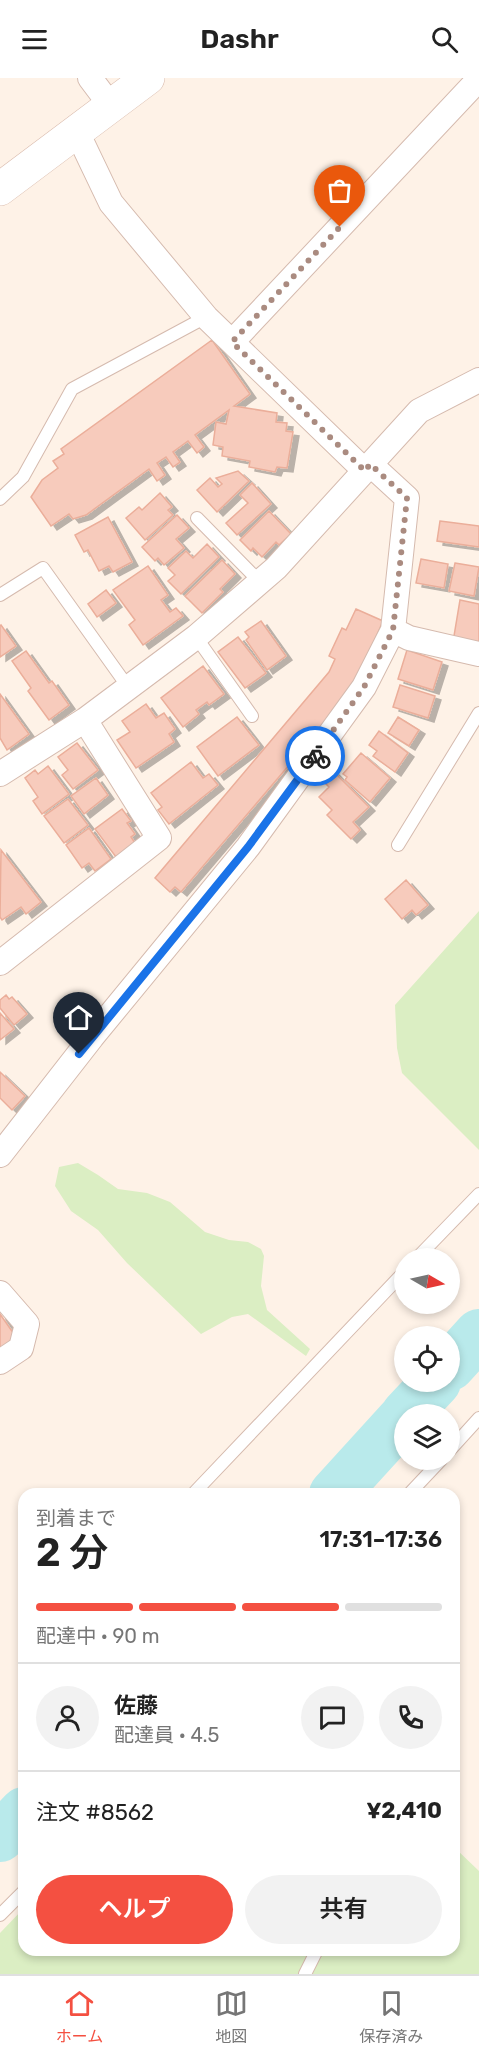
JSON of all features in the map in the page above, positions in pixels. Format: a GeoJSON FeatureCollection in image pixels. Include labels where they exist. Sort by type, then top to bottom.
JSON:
{"type":"FeatureCollection","features":[{"type":"Feature","properties":{"kind":"street"},"geometry":{"type":"LineString","coordinates":[[90,78],[111,106]]}},
{"type":"Feature","properties":{"kind":"street"},"geometry":{"type":"LineString","coordinates":[[0,189],[148,78]]}},
{"type":"Feature","properties":{"kind":"street"},"geometry":{"type":"LineString","coordinates":[[232,342],[479,79]]}},
{"type":"Feature","properties":{"kind":"street"},"geometry":{"type":"LineString","coordinates":[[0,1155],[248,847],[364,687],[393,630],[407,498],[368,467],[206,317],[111,202],[76,132]]}},
{"type":"Feature","properties":{"kind":"street"},"geometry":{"type":"LineString","coordinates":[[0,774],[85,720],[196,637],[276,568],[419,411],[479,380]]}},
{"type":"Feature","properties":{"kind":"street"},"geometry":{"type":"LineString","coordinates":[[393,630],[409,638],[479,654]]}},
{"type":"Feature","properties":{"kind":"street"},"geometry":{"type":"LineString","coordinates":[[0,963],[159,838],[85,720]]}},
{"type":"Feature","properties":{"kind":"street"},"geometry":{"type":"LineString","coordinates":[[0,1293],[27,1324],[21,1348],[0,1362]]}},
{"type":"Feature","properties":{"kind":"lane"},"geometry":{"type":"LineString","coordinates":[[0,499],[23,477],[72,389],[206,317]]}},
{"type":"Feature","properties":{"kind":"lane"},"geometry":{"type":"LineString","coordinates":[[197,518],[260,582]]}},
{"type":"Feature","properties":{"kind":"lane"},"geometry":{"type":"LineString","coordinates":[[0,595],[42,568],[128,687]]}},
{"type":"Feature","properties":{"kind":"lane"},"geometry":{"type":"LineString","coordinates":[[196,637],[252,716]]}},
{"type":"Feature","properties":{"kind":"lane"},"geometry":{"type":"LineString","coordinates":[[398,845],[479,713]]}},
{"type":"Feature","properties":{"kind":"lane"},"geometry":{"type":"LineString","coordinates":[[427,1248],[479,1194]]}},
{"type":"Feature","properties":{"kind":"lane"},"geometry":{"type":"LineString","coordinates":[[199,1488],[394,1283]]}},
{"type":"Feature","properties":{"kind":"lane"},"geometry":{"type":"LineString","coordinates":[[460,1438],[479,1418]]}},
{"type":"Feature","properties":{"kind":"lane"},"geometry":{"type":"LineString","coordinates":[[415,1488],[432,1470]]}},
{"type":"Feature","properties":{"kind":"lane"},"geometry":{"type":"LineString","coordinates":[[0,1915],[18,1897]]}},
{"type":"Feature","properties":{"kind":"lane"},"geometry":{"type":"LineString","coordinates":[[304,1974],[314,1956]]}},
{"type":"Feature","properties":{"kind":"green space"},"geometry":{"type":"Polygon","coordinates":[[[479,911],[479,1150],[402,1073],[397,1048],[395,1005],[479,911]]]}},
{"type":"Feature","properties":{"kind":"green space"},"geometry":{"type":"Polygon","coordinates":[[[78,1163],[118,1189],[147,1193],[170,1202],[205,1232],[229,1240],[248,1242],[261,1249],[264,1256],[261,1286],[267,1310],[310,1349],[306,1356],[248,1314],[232,1317],[201,1334],[127,1263],[98,1230],[71,1211],[55,1186],[59,1167],[78,1163]]]}},
{"type":"Feature","properties":{"kind":"green space"},"geometry":{"type":"Polygon","coordinates":[[[460,1853],[479,1871],[479,1974],[0,1974],[0,1933],[18,1914],[18,1956],[460,1956],[460,1853]]]}},
{"type":"Feature","properties":{"kind":"building"},"geometry":{"type":"Polygon","coordinates":[[[212,340],[250,394],[234,406],[277,413],[276,422],[287,423],[286,431],[293,432],[287,468],[277,467],[275,472],[249,467],[250,461],[222,456],[223,447],[213,445],[216,422],[226,424],[229,410],[195,435],[204,447],[197,453],[188,441],[173,452],[180,462],[173,467],[166,457],[157,463],[165,475],[157,481],[149,469],[86,515],[73,519],[69,514],[51,526],[31,497],[42,480],[58,468],[53,461],[64,454],[61,449],[212,340]]]}},
{"type":"Feature","properties":{"kind":"building"},"geometry":{"type":"Polygon","coordinates":[[[238,471],[249,481],[217,512],[197,490],[210,478],[218,487],[222,484],[216,478],[238,471]]]}},
{"type":"Feature","properties":{"kind":"building"},"geometry":{"type":"Polygon","coordinates":[[[252,483],[271,504],[237,535],[226,523],[248,503],[240,495],[252,483]]]}},
{"type":"Feature","properties":{"kind":"building"},"geometry":{"type":"Polygon","coordinates":[[[160,493],[172,507],[168,510],[173,515],[145,540],[126,518],[139,507],[142,510],[160,493]]]}},
{"type":"Feature","properties":{"kind":"building"},"geometry":{"type":"Polygon","coordinates":[[[269,511],[291,534],[279,545],[276,542],[262,557],[253,548],[251,551],[240,540],[269,511]]]}},
{"type":"Feature","properties":{"kind":"building"},"geometry":{"type":"Polygon","coordinates":[[[177,515],[189,528],[176,539],[184,548],[164,565],[158,558],[155,561],[142,547],[177,515]]]}},
{"type":"Feature","properties":{"kind":"building"},"geometry":{"type":"Polygon","coordinates":[[[108,517],[132,562],[113,572],[109,566],[99,571],[88,550],[84,552],[75,535],[108,517]]]}},
{"type":"Feature","properties":{"kind":"building"},"geometry":{"type":"Polygon","coordinates":[[[440,521],[479,526],[479,547],[437,541],[440,521]]]}},
{"type":"Feature","properties":{"kind":"building"},"geometry":{"type":"Polygon","coordinates":[[[207,544],[219,557],[181,594],[168,581],[175,575],[168,568],[186,551],[193,558],[207,544]]]}},
{"type":"Feature","properties":{"kind":"building"},"geometry":{"type":"Polygon","coordinates":[[[421,559],[448,564],[444,588],[416,583],[421,559]]]}},
{"type":"Feature","properties":{"kind":"building"},"geometry":{"type":"Polygon","coordinates":[[[222,560],[235,574],[220,589],[223,592],[202,613],[185,596],[222,560]]]}},
{"type":"Feature","properties":{"kind":"building"},"geometry":{"type":"Polygon","coordinates":[[[455,563],[479,567],[474,596],[449,591],[455,563]]]}},
{"type":"Feature","properties":{"kind":"building"},"geometry":{"type":"Polygon","coordinates":[[[148,566],[168,595],[161,600],[170,612],[176,608],[183,616],[143,645],[129,625],[135,620],[113,590],[148,566]]]}},
{"type":"Feature","properties":{"kind":"building"},"geometry":{"type":"Polygon","coordinates":[[[106,590],[116,603],[97,617],[88,604],[106,590]]]}},
{"type":"Feature","properties":{"kind":"building"},"geometry":{"type":"Polygon","coordinates":[[[460,600],[479,604],[479,647],[453,642],[460,600]]]}},
{"type":"Feature","properties":{"kind":"building"},"geometry":{"type":"Polygon","coordinates":[[[356,609],[383,621],[353,690],[181,892],[175,887],[170,892],[155,878],[329,672],[335,659],[329,656],[342,628],[346,630],[356,609]]]}},
{"type":"Feature","properties":{"kind":"building"},"geometry":{"type":"Polygon","coordinates":[[[261,621],[286,656],[267,670],[246,640],[249,637],[245,632],[261,621]]]}},
{"type":"Feature","properties":{"kind":"building"},"geometry":{"type":"Polygon","coordinates":[[[0,626],[16,646],[0,657],[0,626]]]}},
{"type":"Feature","properties":{"kind":"building"},"geometry":{"type":"Polygon","coordinates":[[[238,637],[266,673],[245,688],[218,652],[238,637]]]}},
{"type":"Feature","properties":{"kind":"building"},"geometry":{"type":"Polygon","coordinates":[[[407,650],[442,662],[433,690],[398,679],[407,650]]]}},
{"type":"Feature","properties":{"kind":"building"},"geometry":{"type":"Polygon","coordinates":[[[26,651],[49,683],[52,681],[69,705],[49,720],[28,691],[31,688],[12,661],[26,651]]]}},
{"type":"Feature","properties":{"kind":"building"},"geometry":{"type":"Polygon","coordinates":[[[203,666],[224,694],[209,705],[207,702],[196,710],[199,714],[183,727],[161,698],[203,666]]]}},
{"type":"Feature","properties":{"kind":"building"},"geometry":{"type":"Polygon","coordinates":[[[400,685],[435,696],[428,718],[393,707],[400,685]]]}},
{"type":"Feature","properties":{"kind":"building"},"geometry":{"type":"Polygon","coordinates":[[[0,694],[29,734],[7,750],[0,738],[0,694]]]}},
{"type":"Feature","properties":{"kind":"building"},"geometry":{"type":"Polygon","coordinates":[[[146,704],[156,718],[164,713],[175,729],[169,734],[174,742],[136,768],[117,740],[130,732],[122,721],[146,704]]]}},
{"type":"Feature","properties":{"kind":"building"},"geometry":{"type":"Polygon","coordinates":[[[237,717],[259,745],[218,776],[197,747],[237,717]]]}},
{"type":"Feature","properties":{"kind":"building"},"geometry":{"type":"Polygon","coordinates":[[[398,717],[419,730],[409,746],[388,733],[398,717]]]}},
{"type":"Feature","properties":{"kind":"building"},"geometry":{"type":"Polygon","coordinates":[[[379,731],[408,753],[395,772],[373,756],[377,751],[369,745],[379,731]]]}},
{"type":"Feature","properties":{"kind":"building"},"geometry":{"type":"Polygon","coordinates":[[[77,743],[98,770],[73,789],[62,775],[68,770],[58,757],[77,743]]]}},
{"type":"Feature","properties":{"kind":"building"},"geometry":{"type":"Polygon","coordinates":[[[361,753],[390,778],[370,802],[345,780],[347,777],[343,774],[361,753]]]}},
{"type":"Feature","properties":{"kind":"building"},"geometry":{"type":"Polygon","coordinates":[[[191,762],[203,778],[209,774],[218,785],[169,824],[158,810],[162,807],[151,793],[191,762]]]}},
{"type":"Feature","properties":{"kind":"building"},"geometry":{"type":"Polygon","coordinates":[[[48,766],[69,794],[42,814],[33,801],[38,797],[25,778],[35,770],[38,774],[48,766]]]}},
{"type":"Feature","properties":{"kind":"building"},"geometry":{"type":"Polygon","coordinates":[[[333,771],[369,807],[353,822],[360,830],[351,839],[327,815],[332,810],[319,797],[329,787],[323,781],[333,771]]]}},
{"type":"Feature","properties":{"kind":"building"},"geometry":{"type":"Polygon","coordinates":[[[96,778],[108,795],[84,814],[71,796],[96,778]]]}},
{"type":"Feature","properties":{"kind":"building"},"geometry":{"type":"Polygon","coordinates":[[[68,799],[88,825],[64,843],[44,816],[68,799]]]}},
{"type":"Feature","properties":{"kind":"building"},"geometry":{"type":"Polygon","coordinates":[[[122,809],[131,821],[127,823],[135,834],[131,837],[135,843],[116,857],[95,829],[122,809]]]}},
{"type":"Feature","properties":{"kind":"building"},"geometry":{"type":"Polygon","coordinates":[[[89,828],[111,859],[95,871],[89,863],[82,868],[66,845],[89,828]]]}},
{"type":"Feature","properties":{"kind":"building"},"geometry":{"type":"Polygon","coordinates":[[[1,850],[41,902],[26,914],[21,907],[2,920],[0,917],[1,850]]]}},
{"type":"Feature","properties":{"kind":"building"},"geometry":{"type":"Polygon","coordinates":[[[406,880],[428,905],[416,915],[412,910],[402,919],[385,899],[406,880]]]}},
{"type":"Feature","properties":{"kind":"building"},"geometry":{"type":"Polygon","coordinates":[[[6,995],[9,999],[12,997],[27,1014],[14,1025],[0,1008],[0,1000],[6,995]]]}},
{"type":"Feature","properties":{"kind":"building"},"geometry":{"type":"Polygon","coordinates":[[[0,1013],[14,1029],[0,1040],[0,1013]]]}},
{"type":"Feature","properties":{"kind":"building"},"geometry":{"type":"Polygon","coordinates":[[[0,1072],[25,1096],[12,1110],[0,1098],[0,1072]]]}},
{"type":"Feature","properties":{"kind":"building"},"geometry":{"type":"Polygon","coordinates":[[[0,1314],[16,1337],[0,1349],[0,1314]]]}},
{"type":"Feature","properties":{"kind":"waterway"},"geometry":{"type":"LineString","coordinates":[[460,1355],[479,1334]]}},
{"type":"Feature","properties":{"kind":"waterway"},"geometry":{"type":"LineString","coordinates":[[415,1404],[427,1392]]}},
{"type":"Feature","properties":{"kind":"waterway"},"geometry":{"type":"LineString","coordinates":[[339,1488],[394,1428]]}},
{"type":"Feature","properties":{"kind":"waterway"},"geometry":{"type":"LineString","coordinates":[[0,1837],[18,1818]]}},
{"type":"Feature","properties":{"kind":"way so far"},"geometry":{"type":"LineString","coordinates":[[315,756],[364,687],[393,630],[407,498],[370,464],[365,471],[232,342],[340,227]]}},
{"type":"Feature","properties":{"kind":"route"},"geometry":{"type":"LineString","coordinates":[[79,1054],[248,847],[315,756]]}}]}
